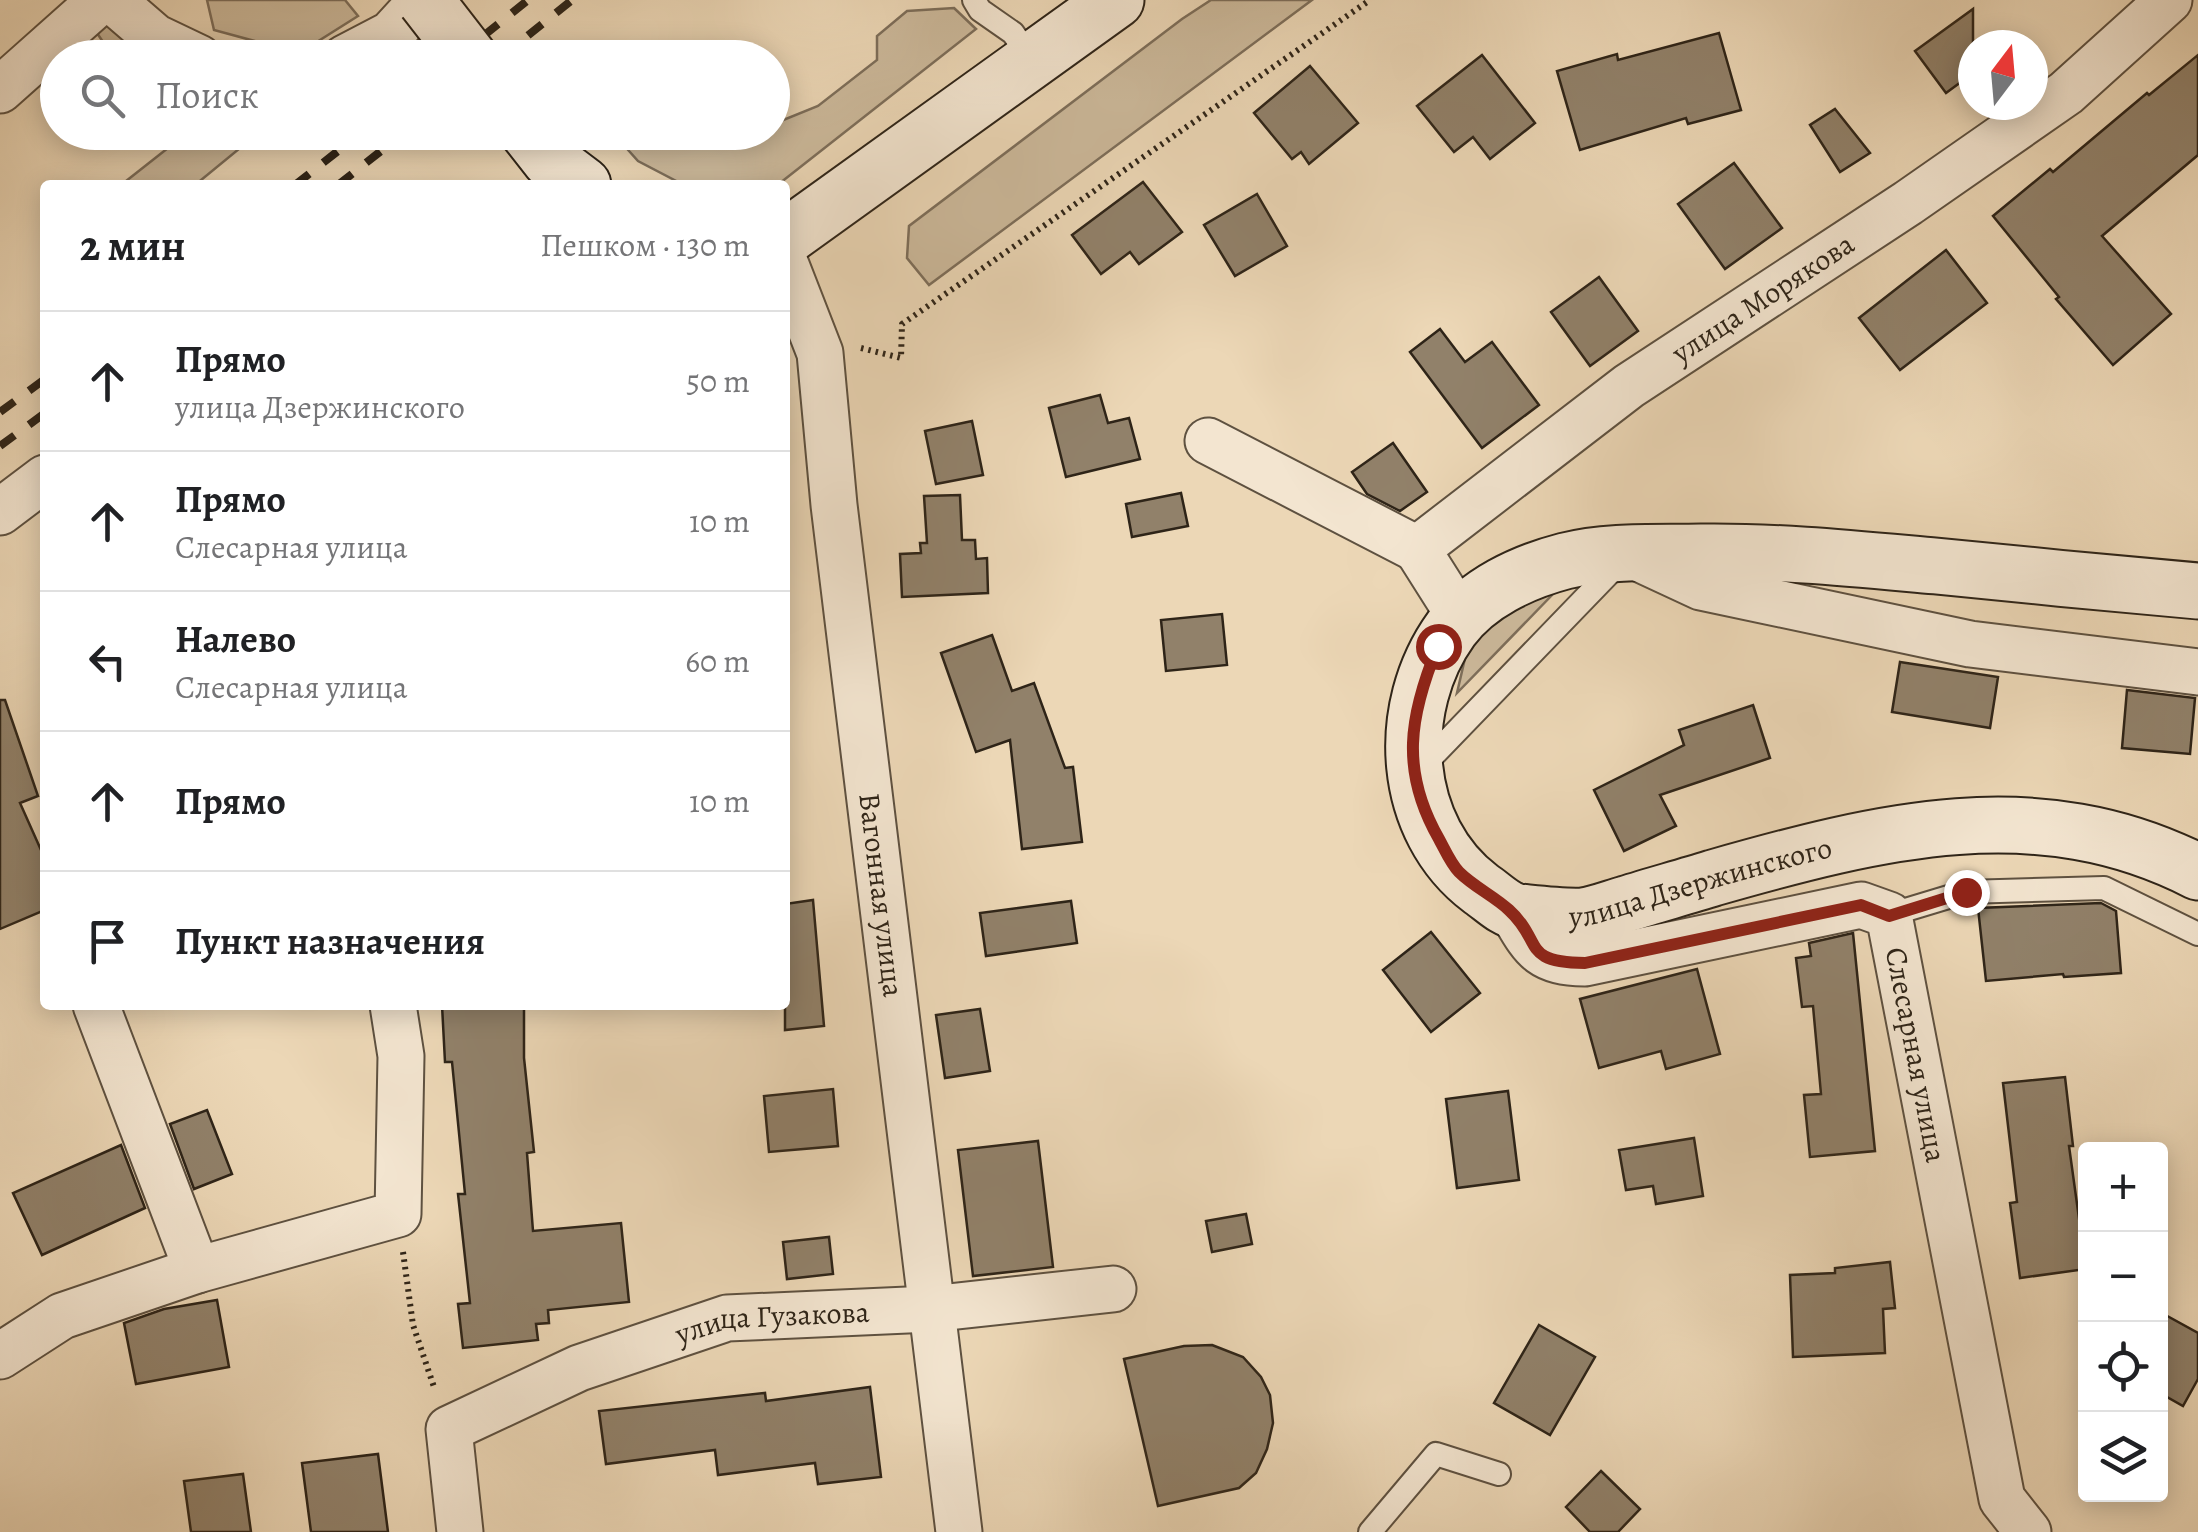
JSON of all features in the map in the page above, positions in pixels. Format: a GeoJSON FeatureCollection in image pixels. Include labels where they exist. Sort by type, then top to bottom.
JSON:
{"type":"FeatureCollection","features":[{"type":"Feature","properties":{"kind":"street"},"geometry":{"type":"LineString","coordinates":[[57,40],[102,0]]}},
{"type":"Feature","properties":{"kind":"street"},"geometry":{"type":"LineString","coordinates":[[112,0],[161,40]]}},
{"type":"Feature","properties":{"kind":"street"},"geometry":{"type":"LineString","coordinates":[[380,40],[391,34],[424,0],[456,40]]}},
{"type":"Feature","properties":{"kind":"street"},"geometry":{"type":"LineString","coordinates":[[790,234],[1116,0]]}},
{"type":"Feature","properties":{"kind":"street","name":"улица Морякова"},"geometry":{"type":"LineString","coordinates":[[1417,549],[1629,386],[1908,203],[2066,93],[2169,0]]}},
{"type":"Feature","properties":{"kind":"street"},"geometry":{"type":"LineString","coordinates":[[0,90],[40,55]]}},
{"type":"Feature","properties":{"kind":"street","name":"Вагонная улица"},"geometry":{"type":"LineString","coordinates":[[790,277],[820,353],[834,505],[930,1309],[967,1529]]}},
{"type":"Feature","properties":{"kind":"street"},"geometry":{"type":"LineString","coordinates":[[1208,442],[1417,549],[1460,617]]}},
{"type":"Feature","properties":{"kind":"street"},"geometry":{"type":"LineString","coordinates":[[0,512],[40,482]]}},
{"type":"Feature","properties":{"kind":"street"},"geometry":{"type":"LineString","coordinates":[[1512,912],[1458,872],[1428,820],[1414,775],[1413,721],[1438,646],[1460,617],[1502,584],[1566,561],[1628,553],[1774,551],[2198,591]]}},
{"type":"Feature","properties":{"kind":"street"},"geometry":{"type":"LineString","coordinates":[[1628,553],[1701,588],[1970,644],[2198,672]]}},
{"type":"Feature","properties":{"kind":"street","name":"улица Дзержинского"},"geometry":{"type":"LineString","coordinates":[[1512,912],[1584,916],[1797,854],[1944,826],[2024,823],[2090,834],[2155,850],[2198,872]]}},
{"type":"Feature","properties":{"kind":"street","name":"Слесарная улица"},"geometry":{"type":"LineString","coordinates":[[1512,912],[1535,950],[1556,962],[1585,963],[1861,905],[1889,916],[2002,1499],[2028,1532]]}},
{"type":"Feature","properties":{"kind":"street"},"geometry":{"type":"LineString","coordinates":[[98,1010],[196,1270]]}},
{"type":"Feature","properties":{"kind":"street"},"geometry":{"type":"LineString","coordinates":[[0,1356],[62,1316],[196,1270],[398,1214],[401,1056],[395,1010]]}},
{"type":"Feature","properties":{"kind":"street","name":"улица Гузакова"},"geometry":{"type":"LineString","coordinates":[[449,1429],[579,1368],[726,1318],[930,1309],[1113,1289]]}},
{"type":"Feature","properties":{"kind":"street"},"geometry":{"type":"LineString","coordinates":[[449,1429],[460,1532]]}},
{"type":"Feature","properties":{"kind":"lane"},"geometry":{"type":"LineString","coordinates":[[974,0],[980,10],[1013,33],[1034,62]]}},
{"type":"Feature","properties":{"kind":"lane"},"geometry":{"type":"LineString","coordinates":[[1414,775],[1628,553]]}},
{"type":"Feature","properties":{"kind":"lane"},"geometry":{"type":"LineString","coordinates":[[1889,916],[1966,892],[2104,888],[2198,934]]}},
{"type":"Feature","properties":{"kind":"lane"},"geometry":{"type":"LineString","coordinates":[[1370,1532],[1436,1454],[1499,1474]]}},
{"type":"Feature","properties":{"kind":"path"},"geometry":{"type":"LineString","coordinates":[[856,347],[900,358],[902,324],[1370,0]]}},
{"type":"Feature","properties":{"kind":"path"},"geometry":{"type":"LineString","coordinates":[[398,1214],[413,1325],[449,1429]]}},
{"type":"Feature","properties":{"kind":"shaded area"},"geometry":{"type":"Polygon","coordinates":[[[207,0],[345,0],[358,16],[320,40],[251,40],[214,30],[207,0]]]}},
{"type":"Feature","properties":{"kind":"shaded area"},"geometry":{"type":"Polygon","coordinates":[[[1211,0],[1312,0],[929,285],[907,258],[909,226],[1211,0]]]}},
{"type":"Feature","properties":{"kind":"shaded area"},"geometry":{"type":"Polygon","coordinates":[[[954,8],[976,29],[784,180],[674,180],[638,161],[628,150],[790,150],[790,117],[818,106],[877,60],[877,36],[907,11],[954,8]]]}},
{"type":"Feature","properties":{"kind":"shaded area"},"geometry":{"type":"Polygon","coordinates":[[[120,15],[158,40],[102,40],[97,33],[120,15]]]}},
{"type":"Feature","properties":{"kind":"shaded area"},"geometry":{"type":"Polygon","coordinates":[[[165,150],[238,150],[201,180],[127,180],[165,150]]]}},
{"type":"Feature","properties":{"kind":"shaded area"},"geometry":{"type":"Polygon","coordinates":[[[1555,592],[1457,693],[1466,654],[1499,615],[1555,592]]]}},
{"type":"Feature","properties":{"kind":"building"},"geometry":{"type":"Polygon","coordinates":[[[1973,9],[1973,30],[1958,30],[1958,84],[1946,93],[1915,51],[1973,9]]]}},
{"type":"Feature","properties":{"kind":"building"},"geometry":{"type":"Polygon","coordinates":[[[1719,33],[1741,110],[1688,124],[1686,118],[1580,150],[1557,71],[1617,54],[1618,60],[1719,33]]]}},
{"type":"Feature","properties":{"kind":"building"},"geometry":{"type":"Polygon","coordinates":[[[1482,55],[1535,123],[1490,159],[1473,137],[1454,152],[1417,106],[1482,55]]]}},
{"type":"Feature","properties":{"kind":"building"},"geometry":{"type":"Polygon","coordinates":[[[2198,55],[2198,155],[2102,236],[2171,314],[2113,365],[1993,216],[2198,55]]]}},
{"type":"Feature","properties":{"kind":"building"},"geometry":{"type":"Polygon","coordinates":[[[1310,66],[1358,123],[1309,164],[1301,152],[1292,159],[1254,113],[1310,66]]]}},
{"type":"Feature","properties":{"kind":"building"},"geometry":{"type":"Polygon","coordinates":[[[1835,109],[1870,153],[1840,172],[1810,125],[1835,109]]]}},
{"type":"Feature","properties":{"kind":"building"},"geometry":{"type":"Polygon","coordinates":[[[1734,163],[1782,228],[1725,269],[1678,204],[1734,163]]]}},
{"type":"Feature","properties":{"kind":"building"},"geometry":{"type":"Polygon","coordinates":[[[1143,182],[1182,232],[1139,264],[1130,252],[1101,274],[1072,235],[1143,182]]]}},
{"type":"Feature","properties":{"kind":"building"},"geometry":{"type":"Polygon","coordinates":[[[1257,194],[1287,246],[1235,276],[1204,225],[1257,194]]]}},
{"type":"Feature","properties":{"kind":"building"},"geometry":{"type":"Polygon","coordinates":[[[1946,250],[1987,303],[1900,370],[1859,318],[1946,250]]]}},
{"type":"Feature","properties":{"kind":"building"},"geometry":{"type":"Polygon","coordinates":[[[1599,277],[1638,331],[1590,366],[1551,312],[1599,277]]]}},
{"type":"Feature","properties":{"kind":"building"},"geometry":{"type":"Polygon","coordinates":[[[1440,329],[1465,362],[1492,342],[1539,405],[1482,448],[1410,352],[1440,329]]]}},
{"type":"Feature","properties":{"kind":"building"},"geometry":{"type":"Polygon","coordinates":[[[1100,395],[1108,423],[1129,418],[1140,459],[1066,477],[1049,408],[1100,395]]]}},
{"type":"Feature","properties":{"kind":"building"},"geometry":{"type":"Polygon","coordinates":[[[972,421],[983,475],[936,484],[925,431],[972,421]]]}},
{"type":"Feature","properties":{"kind":"building"},"geometry":{"type":"Polygon","coordinates":[[[1393,443],[1427,492],[1400,511],[1367,494],[1352,472],[1393,443]]]}},
{"type":"Feature","properties":{"kind":"building"},"geometry":{"type":"Polygon","coordinates":[[[1181,493],[1188,526],[1132,537],[1126,504],[1181,493]]]}},
{"type":"Feature","properties":{"kind":"building"},"geometry":{"type":"Polygon","coordinates":[[[960,495],[962,540],[975,540],[976,559],[987,558],[988,593],[902,597],[900,554],[921,553],[920,543],[927,543],[924,496],[960,495]]]}},
{"type":"Feature","properties":{"kind":"building"},"geometry":{"type":"Polygon","coordinates":[[[1222,614],[1227,665],[1166,671],[1161,620],[1222,614]]]}},
{"type":"Feature","properties":{"kind":"building"},"geometry":{"type":"Polygon","coordinates":[[[992,635],[1012,691],[1034,683],[1065,768],[1073,767],[1082,842],[1022,849],[1010,740],[976,752],[941,653],[992,635]]]}},
{"type":"Feature","properties":{"kind":"building"},"geometry":{"type":"Polygon","coordinates":[[[1900,662],[1998,677],[1990,728],[1892,712],[1900,662]]]}},
{"type":"Feature","properties":{"kind":"building"},"geometry":{"type":"Polygon","coordinates":[[[2127,690],[2195,698],[2190,754],[2122,748],[2127,690]]]}},
{"type":"Feature","properties":{"kind":"building"},"geometry":{"type":"Polygon","coordinates":[[[0,700],[5,700],[38,796],[20,803],[40,848],[40,912],[0,929],[0,700]]]}},
{"type":"Feature","properties":{"kind":"building"},"geometry":{"type":"Polygon","coordinates":[[[1753,705],[1770,758],[1660,795],[1676,826],[1624,851],[1594,790],[1684,745],[1679,730],[1753,705]]]}},
{"type":"Feature","properties":{"kind":"building"},"geometry":{"type":"Polygon","coordinates":[[[813,900],[824,1026],[785,1030],[785,1010],[790,1010],[790,903],[813,900]]]}},
{"type":"Feature","properties":{"kind":"building"},"geometry":{"type":"Polygon","coordinates":[[[1071,901],[1077,943],[986,956],[980,913],[1071,901]]]}},
{"type":"Feature","properties":{"kind":"building"},"geometry":{"type":"Polygon","coordinates":[[[2101,903],[2116,911],[2121,973],[1986,981],[1978,908],[2101,903]]]}},
{"type":"Feature","properties":{"kind":"building"},"geometry":{"type":"Polygon","coordinates":[[[1431,932],[1480,993],[1431,1032],[1383,970],[1431,932]]]}},
{"type":"Feature","properties":{"kind":"building"},"geometry":{"type":"Polygon","coordinates":[[[1853,933],[1875,1151],[1810,1157],[1804,1095],[1821,1094],[1813,1006],[1802,1007],[1796,958],[1811,956],[1809,943],[1853,933]]]}},
{"type":"Feature","properties":{"kind":"building"},"geometry":{"type":"Polygon","coordinates":[[[1697,969],[1720,1054],[1666,1069],[1661,1051],[1599,1068],[1580,999],[1697,969]]]}},
{"type":"Feature","properties":{"kind":"building"},"geometry":{"type":"Polygon","coordinates":[[[980,1009],[990,1071],[945,1078],[936,1015],[980,1009]]]}},
{"type":"Feature","properties":{"kind":"building"},"geometry":{"type":"Polygon","coordinates":[[[442,1010],[524,1010],[524,1058],[534,1152],[527,1153],[533,1231],[621,1223],[629,1302],[548,1310],[549,1323],[536,1324],[538,1340],[463,1348],[458,1304],[470,1303],[458,1194],[465,1194],[452,1062],[445,1062],[442,1010]]]}},
{"type":"Feature","properties":{"kind":"building"},"geometry":{"type":"Polygon","coordinates":[[[2065,1077],[2078,1211],[2078,1270],[2020,1278],[2010,1203],[2017,1202],[2003,1083],[2065,1077]]]}},
{"type":"Feature","properties":{"kind":"building"},"geometry":{"type":"Polygon","coordinates":[[[833,1089],[838,1146],[769,1152],[764,1096],[833,1089]]]}},
{"type":"Feature","properties":{"kind":"building"},"geometry":{"type":"Polygon","coordinates":[[[1508,1091],[1519,1180],[1457,1188],[1446,1099],[1508,1091]]]}},
{"type":"Feature","properties":{"kind":"building"},"geometry":{"type":"Polygon","coordinates":[[[207,1110],[232,1174],[194,1189],[170,1124],[207,1110]]]}},
{"type":"Feature","properties":{"kind":"building"},"geometry":{"type":"Polygon","coordinates":[[[1694,1138],[1703,1196],[1656,1204],[1653,1186],[1626,1190],[1619,1150],[1694,1138]]]}},
{"type":"Feature","properties":{"kind":"building"},"geometry":{"type":"Polygon","coordinates":[[[1038,1141],[1053,1267],[973,1276],[958,1150],[1038,1141]]]}},
{"type":"Feature","properties":{"kind":"building"},"geometry":{"type":"Polygon","coordinates":[[[121,1145],[145,1208],[42,1255],[13,1193],[121,1145]]]}},
{"type":"Feature","properties":{"kind":"building"},"geometry":{"type":"Polygon","coordinates":[[[1246,1214],[1252,1244],[1212,1252],[1206,1221],[1246,1214]]]}},
{"type":"Feature","properties":{"kind":"building"},"geometry":{"type":"Polygon","coordinates":[[[829,1237],[833,1274],[787,1279],[783,1242],[829,1237]]]}},
{"type":"Feature","properties":{"kind":"building"},"geometry":{"type":"Polygon","coordinates":[[[1890,1262],[1895,1308],[1883,1309],[1885,1353],[1793,1357],[1790,1275],[1835,1273],[1835,1268],[1890,1262]]]}},
{"type":"Feature","properties":{"kind":"building"},"geometry":{"type":"Polygon","coordinates":[[[217,1300],[229,1367],[136,1384],[124,1323],[164,1309],[217,1300]]]}},
{"type":"Feature","properties":{"kind":"building"},"geometry":{"type":"Polygon","coordinates":[[[2168,1316],[2198,1333],[2198,1379],[2183,1406],[2168,1398],[2168,1316]]]}},
{"type":"Feature","properties":{"kind":"building"},"geometry":{"type":"Polygon","coordinates":[[[1539,1325],[1595,1357],[1550,1435],[1494,1403],[1539,1325]]]}},
{"type":"Feature","properties":{"kind":"building"},"geometry":{"type":"Polygon","coordinates":[[[1212,1345],[1243,1357],[1261,1377],[1270,1395],[1273,1423],[1267,1449],[1256,1473],[1239,1488],[1158,1506],[1124,1359],[1184,1346],[1212,1345]]]}},
{"type":"Feature","properties":{"kind":"building"},"geometry":{"type":"Polygon","coordinates":[[[870,1387],[881,1477],[818,1484],[815,1463],[718,1475],[715,1450],[606,1464],[599,1411],[765,1393],[766,1401],[870,1387]]]}},
{"type":"Feature","properties":{"kind":"building"},"geometry":{"type":"Polygon","coordinates":[[[378,1454],[388,1532],[311,1532],[302,1463],[378,1454]]]}},
{"type":"Feature","properties":{"kind":"building"},"geometry":{"type":"Polygon","coordinates":[[[1601,1471],[1640,1509],[1618,1532],[1590,1532],[1566,1507],[1601,1471]]]}},
{"type":"Feature","properties":{"kind":"building"},"geometry":{"type":"Polygon","coordinates":[[[243,1474],[251,1532],[191,1532],[184,1481],[243,1474]]]}},
{"type":"Feature","properties":{"kind":"railway"},"geometry":{"type":"LineString","coordinates":[[478,40],[528,0]]}},
{"type":"Feature","properties":{"kind":"railway"},"geometry":{"type":"LineString","coordinates":[[522,40],[572,0]]}},
{"type":"Feature","properties":{"kind":"railway"},"geometry":{"type":"LineString","coordinates":[[301,180],[339,150]]}},
{"type":"Feature","properties":{"kind":"railway"},"geometry":{"type":"LineString","coordinates":[[344,180],[382,150]]}},
{"type":"Feature","properties":{"kind":"railway"},"geometry":{"type":"LineString","coordinates":[[0,412],[40,383]]}},
{"type":"Feature","properties":{"kind":"railway"},"geometry":{"type":"LineString","coordinates":[[0,446],[40,417]]}},
{"type":"Feature","properties":{"kind":"route"},"geometry":{"type":"LineString","coordinates":[[1438,646],[1413,721],[1414,775],[1428,820],[1458,872],[1512,912],[1535,950],[1556,962],[1585,963],[1861,905],[1889,916],[1966,892]]}}]}
